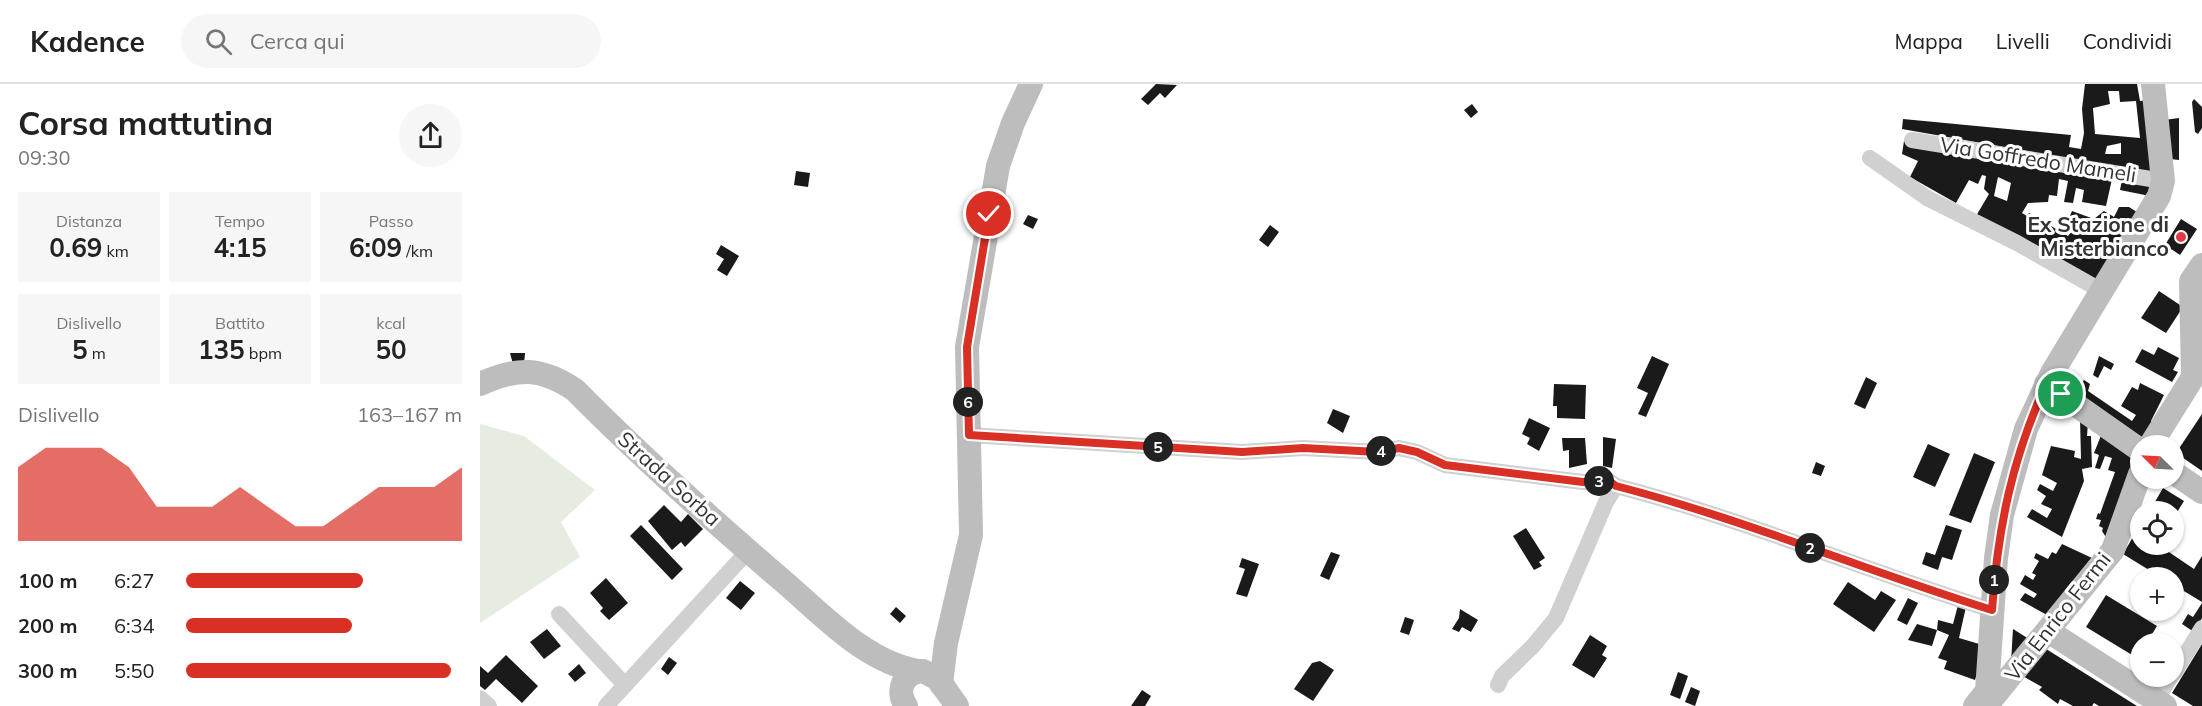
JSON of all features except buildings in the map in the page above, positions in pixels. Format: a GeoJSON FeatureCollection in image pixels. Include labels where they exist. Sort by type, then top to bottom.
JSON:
{"type":"FeatureCollection","features":[{"type":"Feature","properties":{"kind":"street"},"geometry":{"type":"LineString","coordinates":[[936,688],[971,535],[967,347],[998,166],[1013,123],[1031,84]]}},
{"type":"Feature","properties":{"kind":"street"},"geometry":{"type":"LineString","coordinates":[[1975,706],[1987,691],[1996,558],[2004,505],[2026,429],[2046,384],[2159,196],[2163,181],[2152,84]]}},
{"type":"Feature","properties":{"kind":"street","name":"Via Goffredo Mameli"},"geometry":{"type":"LineString","coordinates":[[1912,140],[2163,181]]}},
{"type":"Feature","properties":{"kind":"street"},"geometry":{"type":"LineString","coordinates":[[1870,158],[1927,198],[2018,243],[2100,291]]}},
{"type":"Feature","properties":{"kind":"street"},"geometry":{"type":"LineString","coordinates":[[2157,435],[2193,377],[2192,282],[2202,265]]}},
{"type":"Feature","properties":{"kind":"street","name":"Strada Sorba"},"geometry":{"type":"LineString","coordinates":[[480,384],[504,373],[520,371],[540,373],[561,381],[575,390],[668,480],[843,632]]}},
{"type":"Feature","properties":{"kind":"street"},"geometry":{"type":"LineString","coordinates":[[2046,384],[2130,443]]}},
{"type":"Feature","properties":{"kind":"street"},"geometry":{"type":"LineString","coordinates":[[969,435],[1242,452],[1303,448],[1378,452],[1399,448],[1417,452],[1445,465],[1583,482],[1609,481],[1616,486],[1758,528],[1916,586],[1992,610]]}},
{"type":"Feature","properties":{"kind":"street"},"geometry":{"type":"LineString","coordinates":[[2184,480],[2202,492]]}},
{"type":"Feature","properties":{"kind":"street"},"geometry":{"type":"LineString","coordinates":[[1498,685],[1502,676],[1533,646],[1556,618],[1602,511],[1616,486]]}},
{"type":"Feature","properties":{"kind":"street","name":"Via Enrico Fermi"},"geometry":{"type":"LineString","coordinates":[[1992,699],[2113,550],[2135,489]]}},
{"type":"Feature","properties":{"kind":"street"},"geometry":{"type":"LineString","coordinates":[[606,706],[748,551]]}},
{"type":"Feature","properties":{"kind":"street"},"geometry":{"type":"LineString","coordinates":[[559,614],[625,685]]}},
{"type":"Feature","properties":{"kind":"street"},"geometry":{"type":"LineString","coordinates":[[2184,656],[2202,628]]}},
{"type":"Feature","properties":{"kind":"street"},"geometry":{"type":"LineString","coordinates":[[2048,631],[2158,704],[2166,687]]}},
{"type":"Feature","properties":{"kind":"street"},"geometry":{"type":"LineString","coordinates":[[843,632],[882,660],[936,688]]}},
{"type":"Feature","properties":{"kind":"street"},"geometry":{"type":"LineString","coordinates":[[843,632],[904,703]]}},
{"type":"Feature","properties":{"kind":"street"},"geometry":{"type":"LineString","coordinates":[[904,703],[900,693],[905,679],[936,688]]}},
{"type":"Feature","properties":{"kind":"street"},"geometry":{"type":"LineString","coordinates":[[480,698],[489,706]]}},
{"type":"Feature","properties":{"kind":"shaded area"},"geometry":{"type":"Polygon","coordinates":[[[480,424],[524,436],[595,490],[561,522],[580,557],[480,623],[480,424]]]}},
{"type":"Feature","properties":{"kind":"place","name":"Ex Stazione di Misterbianco"},"geometry":{"type":"Point","coordinates":[2181,237]}},
{"type":"Feature","properties":{"kind":"route"},"geometry":{"type":"LineString","coordinates":[[989,214],[967,347],[969,435],[1242,452],[1303,448],[1378,452],[1399,448],[1417,452],[1445,465],[1583,482],[1609,481],[1616,486],[1758,528],[1926,590],[1992,610],[2002,515],[2013,467],[2026,429],[2046,384],[2061,394]]}}]}
